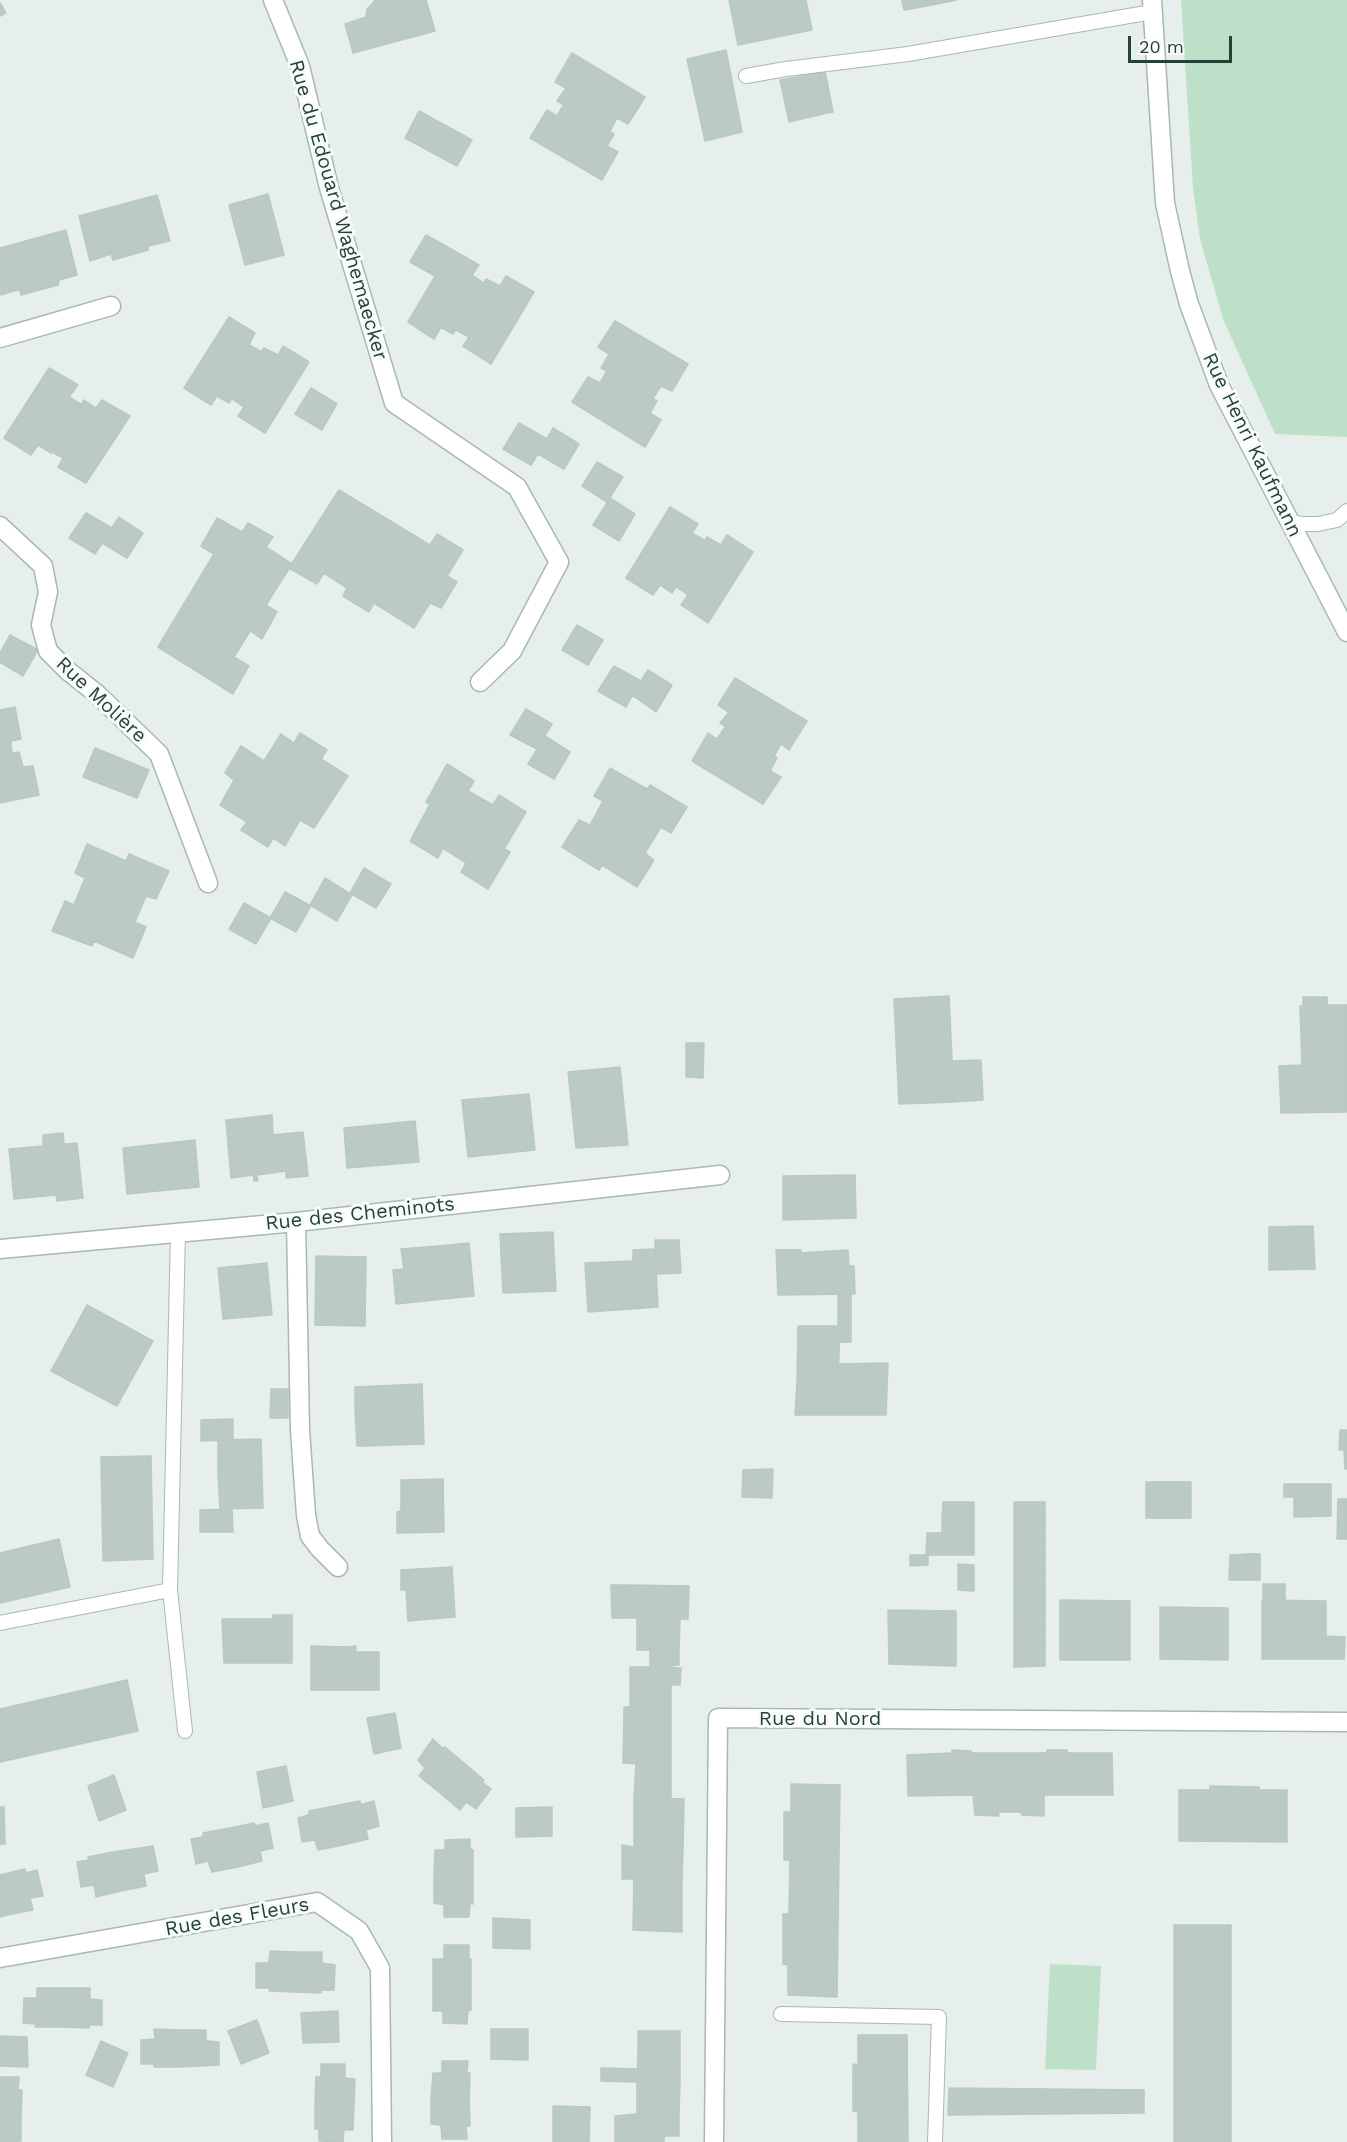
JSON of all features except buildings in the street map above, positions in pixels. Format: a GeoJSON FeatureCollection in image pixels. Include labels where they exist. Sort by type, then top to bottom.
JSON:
{"type":"FeatureCollection","features":[{"type":"Feature","properties":{"kind":"street","name":"Rue du Edouard Waghemaecker"},"geometry":{"type":"LineString","coordinates":[[273,0],[300,66],[328,188],[394,403],[517,487],[559,562],[512,651],[480,682]]}},
{"type":"Feature","properties":{"kind":"street","name":"Rue Henri Kaufmann"},"geometry":{"type":"LineString","coordinates":[[1152,6],[1166,203],[1180,271],[1219,385],[1347,632]]}},
{"type":"Feature","properties":{"kind":"street"},"geometry":{"type":"LineString","coordinates":[[0,338],[111,306]]}},
{"type":"Feature","properties":{"kind":"street","name":"Rue Molière"},"geometry":{"type":"LineString","coordinates":[[0,526],[43,566],[48,592],[41,625],[48,651],[68,671],[97,694],[159,754],[208,883]]}},
{"type":"Feature","properties":{"kind":"street","name":"Rue des Cheminots"},"geometry":{"type":"LineString","coordinates":[[0,1248],[296,1222],[720,1175]]}},
{"type":"Feature","properties":{"kind":"street"},"geometry":{"type":"LineString","coordinates":[[296,1222],[300,1430],[306,1515],[310,1536],[338,1567]]}},
{"type":"Feature","properties":{"kind":"street","name":"Rue du Nord"},"geometry":{"type":"LineString","coordinates":[[714,2142],[718,1718],[1347,1722]]}},
{"type":"Feature","properties":{"kind":"street","name":"Rue des Fleurs"},"geometry":{"type":"LineString","coordinates":[[0,1958],[317,1902],[359,1931],[380,1968],[382,2142]]}},
{"type":"Feature","properties":{"kind":"lane"},"geometry":{"type":"LineString","coordinates":[[746,76],[908,54],[1152,6]]}},
{"type":"Feature","properties":{"kind":"lane"},"geometry":{"type":"LineString","coordinates":[[1289,521],[1318,524],[1337,520],[1347,511]]}},
{"type":"Feature","properties":{"kind":"lane"},"geometry":{"type":"LineString","coordinates":[[178,1231],[170,1590],[185,1731]]}},
{"type":"Feature","properties":{"kind":"lane"},"geometry":{"type":"LineString","coordinates":[[0,1623],[170,1590]]}},
{"type":"Feature","properties":{"kind":"lane"},"geometry":{"type":"LineString","coordinates":[[781,2014],[939,2018],[935,2142]]}},
{"type":"Feature","properties":{"kind":"green space"},"geometry":{"type":"Polygon","coordinates":[[[1181,0],[1347,0],[1347,437],[1275,434],[1223,319],[1200,239],[1193,188],[1181,0]]]}},
{"type":"Feature","properties":{"kind":"green space"},"geometry":{"type":"Polygon","coordinates":[[[1050,1964],[1101,1966],[1096,2070],[1045,2069],[1050,1964]]]}}]}
